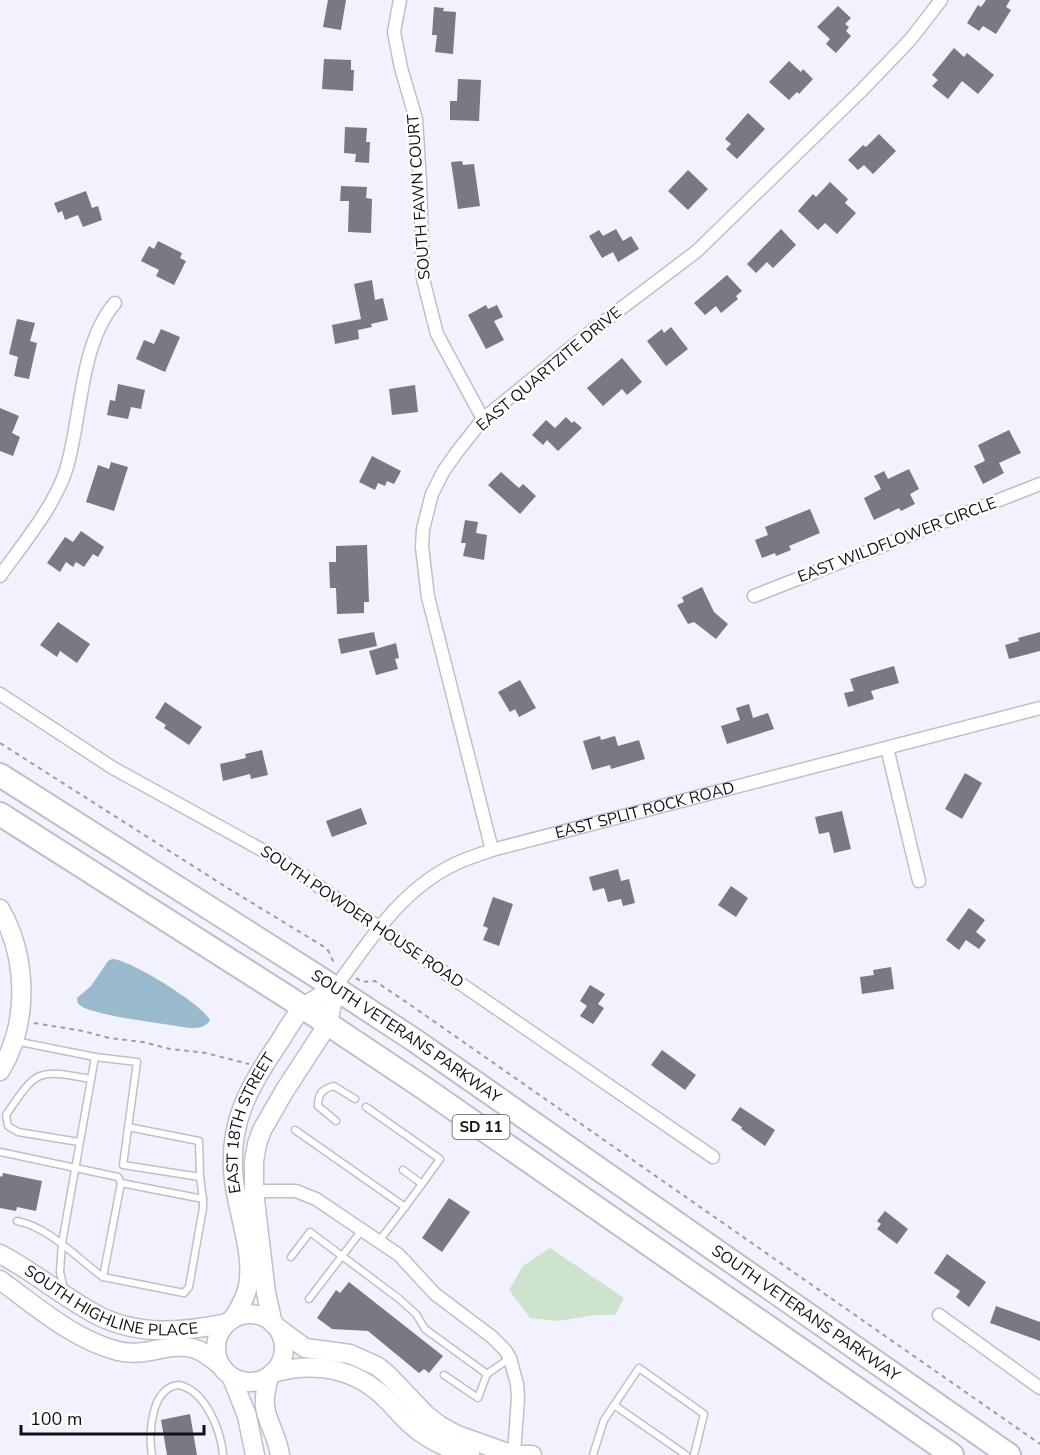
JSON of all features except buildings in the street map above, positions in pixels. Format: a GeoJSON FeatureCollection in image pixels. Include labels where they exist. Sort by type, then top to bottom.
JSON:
{"type":"FeatureCollection","features":[{"type":"Feature","properties":{"kind":"highway","name":"SOUTH VETERANS PARKWAY"},"geometry":{"type":"LineString","coordinates":[[0,775],[335,988],[503,1101],[1009,1455]]}},
{"type":"Feature","properties":{"kind":"highway","name":"SOUTH VETERANS PARKWAY"},"geometry":{"type":"LineString","coordinates":[[0,814],[328,1024],[531,1161],[952,1455]]}},
{"type":"Feature","properties":{"kind":"street","name":"SOUTH FAWN COURT"},"geometry":{"type":"LineString","coordinates":[[399,0],[394,32],[401,68],[416,119],[423,279],[437,334],[483,419]]}},
{"type":"Feature","properties":{"kind":"street","name":"EAST QUARTZITE DRIVE"},"geometry":{"type":"LineString","coordinates":[[492,850],[428,597],[422,547],[423,529],[432,494],[443,472],[483,419],[594,329],[697,251],[862,90],[910,40],[941,0]]}},
{"type":"Feature","properties":{"kind":"street"},"geometry":{"type":"LineString","coordinates":[[0,576],[51,501],[66,472],[90,351],[103,317],[115,303]]}},
{"type":"Feature","properties":{"kind":"street","name":"EAST WILDFLOWER CIRCLE"},"geometry":{"type":"LineString","coordinates":[[754,596],[1040,484]]}},
{"type":"Feature","properties":{"kind":"street","name":"SOUTH POWDER HOUSE ROAD"},"geometry":{"type":"LineString","coordinates":[[0,694],[114,768],[282,861],[713,1157]]}},
{"type":"Feature","properties":{"kind":"street","name":"EAST SPLIT ROCK ROAD"},"geometry":{"type":"LineString","coordinates":[[328,1024],[335,988],[379,926],[395,908],[424,883],[456,863],[492,850],[1040,708]]}},
{"type":"Feature","properties":{"kind":"street"},"geometry":{"type":"LineString","coordinates":[[887,748],[920,881]]}},
{"type":"Feature","properties":{"kind":"street"},"geometry":{"type":"LineString","coordinates":[[0,909],[9,929],[19,963],[21,1000],[14,1041],[0,1071]]}},
{"type":"Feature","properties":{"kind":"street","name":"EAST 18TH STREET"},"geometry":{"type":"LineString","coordinates":[[219,1364],[216,1350],[217,1339],[230,1321],[247,1289],[249,1273],[234,1180],[234,1147],[242,1105],[251,1085],[303,1008],[335,988]]}},
{"type":"Feature","properties":{"kind":"street","name":"EAST 18TH STREET"},"geometry":{"type":"LineString","coordinates":[[280,1455],[264,1408],[264,1398],[271,1374],[279,1366],[283,1356],[284,1346],[275,1326],[266,1293],[254,1191],[254,1161],[262,1130],[328,1024]]}},
{"type":"Feature","properties":{"kind":"street"},"geometry":{"type":"LineString","coordinates":[[230,1321],[243,1316],[263,1317],[305,1348],[350,1354],[377,1366],[439,1425],[457,1435],[512,1454],[518,1398],[510,1358],[505,1350],[492,1337],[435,1294],[399,1255],[363,1229],[306,1194],[296,1191],[254,1191]]}},
{"type":"Feature","properties":{"kind":"street","name":"SOUTH HIGHLINE PLACE"},"geometry":{"type":"LineString","coordinates":[[0,1254],[14,1278],[62,1324],[101,1346],[139,1354],[184,1347],[194,1348],[219,1364]]}},
{"type":"Feature","properties":{"kind":"street","name":"SOUTH HIGHLINE PLACE"},"geometry":{"type":"LineString","coordinates":[[14,1278],[66,1295],[111,1321],[146,1329],[188,1330],[230,1321]]}},
{"type":"Feature","properties":{"kind":"street"},"geometry":{"type":"LineString","coordinates":[[939,1315],[1040,1388]]}},
{"type":"Feature","properties":{"kind":"street"},"geometry":{"type":"LineString","coordinates":[[219,1364],[232,1378],[247,1416],[255,1455]]}},
{"type":"Feature","properties":{"kind":"street"},"geometry":{"type":"LineString","coordinates":[[232,1378],[250,1383],[271,1374],[303,1366],[339,1370],[369,1383],[419,1432],[456,1451],[470,1455]]}},
{"type":"Feature","properties":{"kind":"lane"},"geometry":{"type":"LineString","coordinates":[[14,1041],[95,1057],[137,1062],[123,1165],[103,1277]]}},
{"type":"Feature","properties":{"kind":"lane"},"geometry":{"type":"LineString","coordinates":[[66,1295],[60,1272],[62,1243],[95,1057]]}},
{"type":"Feature","properties":{"kind":"lane"},"geometry":{"type":"LineString","coordinates":[[79,1142],[18,1132],[8,1126],[6,1115],[24,1088],[38,1076],[52,1072],[91,1079]]}},
{"type":"Feature","properties":{"kind":"lane"},"geometry":{"type":"LineString","coordinates":[[336,1121],[318,1106],[321,1092],[334,1086],[355,1099]]}},
{"type":"Feature","properties":{"kind":"lane"},"geometry":{"type":"LineString","coordinates":[[366,1107],[440,1159],[379,1241]]}},
{"type":"Feature","properties":{"kind":"lane"},"geometry":{"type":"LineString","coordinates":[[17,1221],[33,1224],[62,1243],[103,1277],[184,1293],[190,1281],[203,1208],[199,1141],[128,1127]]}},
{"type":"Feature","properties":{"kind":"lane"},"geometry":{"type":"LineString","coordinates":[[295,1130],[405,1207]]}},
{"type":"Feature","properties":{"kind":"lane"},"geometry":{"type":"LineString","coordinates":[[0,1152],[203,1199]]}},
{"type":"Feature","properties":{"kind":"lane"},"geometry":{"type":"LineString","coordinates":[[123,1165],[200,1177]]}},
{"type":"Feature","properties":{"kind":"lane"},"geometry":{"type":"LineString","coordinates":[[403,1170],[422,1184]]}},
{"type":"Feature","properties":{"kind":"lane"},"geometry":{"type":"LineString","coordinates":[[309,1299],[363,1229]]}},
{"type":"Feature","properties":{"kind":"lane"},"geometry":{"type":"LineString","coordinates":[[291,1257],[310,1232],[398,1298],[416,1314],[425,1329],[487,1374]]}},
{"type":"Feature","properties":{"kind":"lane"},"geometry":{"type":"LineString","coordinates":[[444,1375],[478,1398],[487,1374],[510,1358]]}},
{"type":"Feature","properties":{"kind":"lane"},"geometry":{"type":"LineString","coordinates":[[593,1455],[604,1420],[639,1368],[704,1414],[694,1455]]}},
{"type":"Feature","properties":{"kind":"lane"},"geometry":{"type":"LineString","coordinates":[[152,1455],[150,1431],[158,1402],[168,1388],[174,1385],[184,1386],[198,1397],[212,1416],[221,1438],[223,1455]]}},
{"type":"Feature","properties":{"kind":"lane"},"geometry":{"type":"LineString","coordinates":[[614,1405],[686,1455]]}},
{"type":"Feature","properties":{"kind":"path"},"geometry":{"type":"LineString","coordinates":[[0,743],[326,948],[333,962]]}},
{"type":"Feature","properties":{"kind":"path"},"geometry":{"type":"LineString","coordinates":[[362,982],[375,981],[490,1059],[1040,1444]]}},
{"type":"Feature","properties":{"kind":"path"},"geometry":{"type":"LineString","coordinates":[[19,1021],[143,1042],[170,1049],[206,1053],[250,1064]]}},
{"type":"Feature","properties":{"kind":"green space"},"geometry":{"type":"Polygon","coordinates":[[[550,1248],[624,1298],[615,1315],[596,1315],[558,1321],[530,1318],[509,1290],[523,1266],[550,1248]]]}},
{"type":"Feature","properties":{"kind":"water"},"geometry":{"type":"Polygon","coordinates":[[[112,959],[148,974],[194,1004],[210,1020],[204,1026],[189,1028],[101,1013],[81,1006],[77,998],[91,986],[108,961],[112,959]]]}}]}
